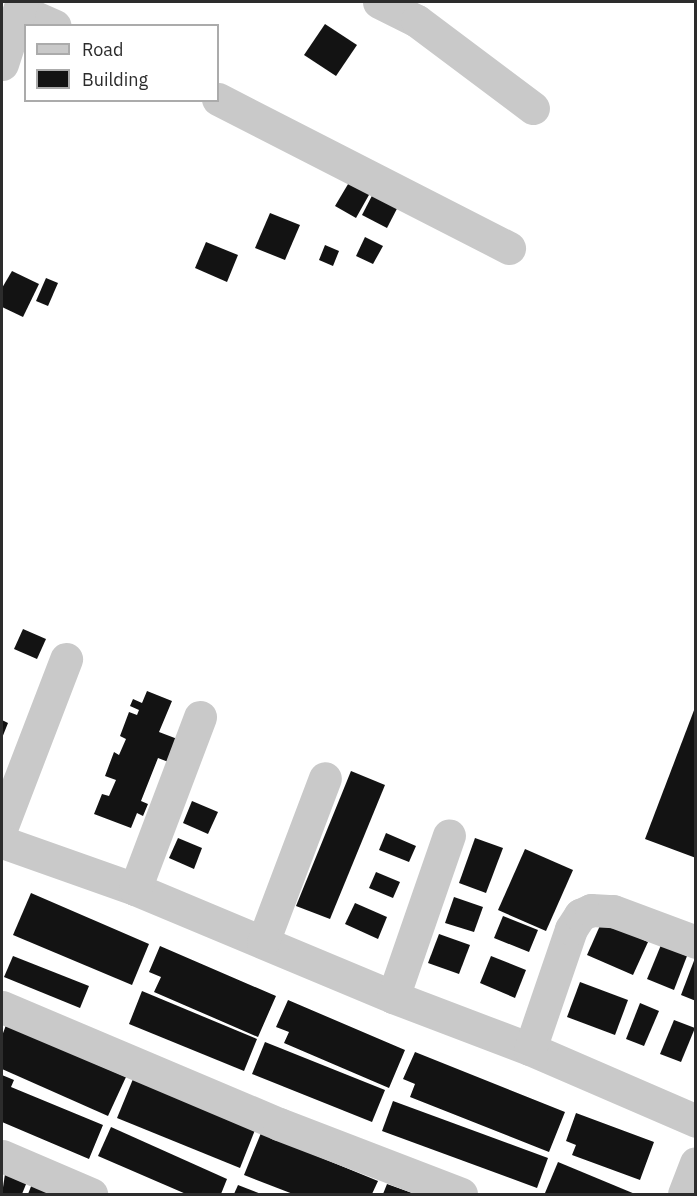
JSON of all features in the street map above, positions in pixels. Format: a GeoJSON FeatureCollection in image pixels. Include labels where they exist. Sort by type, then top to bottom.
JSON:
{"type":"FeatureCollection","features":[{"type":"Feature","properties":{"kind":"street"},"geometry":{"type":"LineString","coordinates":[[379,2],[420,11],[533,108]]}},
{"type":"Feature","properties":{"kind":"street"},"geometry":{"type":"LineString","coordinates":[[3,54],[21,6],[52,24]]}},
{"type":"Feature","properties":{"kind":"street"},"geometry":{"type":"LineString","coordinates":[[219,100],[509,248]]}},
{"type":"Feature","properties":{"kind":"street"},"geometry":{"type":"LineString","coordinates":[[2,826],[66,659]]}},
{"type":"Feature","properties":{"kind":"street"},"geometry":{"type":"LineString","coordinates":[[135,889],[200,717]]}},
{"type":"Feature","properties":{"kind":"street"},"geometry":{"type":"LineString","coordinates":[[263,942],[325,778]]}},
{"type":"Feature","properties":{"kind":"street"},"geometry":{"type":"LineString","coordinates":[[393,997],[449,835]]}},
{"type":"Feature","properties":{"kind":"street"},"geometry":{"type":"LineString","coordinates":[[2,842],[135,889],[393,997],[530,1049],[696,1121]]}},
{"type":"Feature","properties":{"kind":"street"},"geometry":{"type":"LineString","coordinates":[[530,1049],[571,929],[580,915],[591,910],[613,911],[696,942]]}},
{"type":"Feature","properties":{"kind":"street"},"geometry":{"type":"LineString","coordinates":[[2,1007],[279,1124],[461,1194]]}},
{"type":"Feature","properties":{"kind":"street"},"geometry":{"type":"LineString","coordinates":[[2,1156],[91,1194]]}},
{"type":"Feature","properties":{"kind":"street"},"geometry":{"type":"LineString","coordinates":[[684,1194],[696,1163]]}},
{"type":"Feature","properties":{"kind":"building"},"geometry":{"type":"Polygon","coordinates":[[[325,24],[357,45],[336,76],[304,55],[325,24]]]}},
{"type":"Feature","properties":{"kind":"building"},"geometry":{"type":"Polygon","coordinates":[[[354,174],[374,186],[356,218],[335,206],[354,174]]]}},
{"type":"Feature","properties":{"kind":"building"},"geometry":{"type":"Polygon","coordinates":[[[377,186],[402,199],[387,228],[362,215],[377,186]]]}},
{"type":"Feature","properties":{"kind":"building"},"geometry":{"type":"Polygon","coordinates":[[[270,213],[300,225],[285,260],[255,248],[270,213]]]}},
{"type":"Feature","properties":{"kind":"building"},"geometry":{"type":"Polygon","coordinates":[[[365,237],[383,246],[373,264],[356,256],[365,237]]]}},
{"type":"Feature","properties":{"kind":"building"},"geometry":{"type":"Polygon","coordinates":[[[206,242],[238,255],[227,282],[195,268],[206,242]]]}},
{"type":"Feature","properties":{"kind":"building"},"geometry":{"type":"Polygon","coordinates":[[[325,245],[339,251],[333,266],[319,260],[325,245]]]}},
{"type":"Feature","properties":{"kind":"building"},"geometry":{"type":"Polygon","coordinates":[[[12,271],[39,284],[23,317],[2,307],[2,288],[12,271]]]}},
{"type":"Feature","properties":{"kind":"building"},"geometry":{"type":"Polygon","coordinates":[[[46,278],[58,283],[48,306],[36,301],[46,278]]]}},
{"type":"Feature","properties":{"kind":"building"},"geometry":{"type":"Polygon","coordinates":[[[23,629],[46,639],[37,659],[14,649],[23,629]]]}},
{"type":"Feature","properties":{"kind":"building"},"geometry":{"type":"Polygon","coordinates":[[[147,691],[172,701],[159,732],[180,740],[171,763],[158,758],[141,801],[148,804],[143,816],[137,813],[131,828],[94,814],[102,794],[109,796],[116,780],[105,776],[114,752],[119,755],[126,739],[120,736],[129,712],[137,715],[139,710],[130,706],[133,699],[142,703],[147,691]]]}},
{"type":"Feature","properties":{"kind":"building"},"geometry":{"type":"Polygon","coordinates":[[[696,705],[696,858],[645,839],[696,705]]]}},
{"type":"Feature","properties":{"kind":"building"},"geometry":{"type":"Polygon","coordinates":[[[2,720],[8,723],[2,738],[2,720]]]}},
{"type":"Feature","properties":{"kind":"building"},"geometry":{"type":"Polygon","coordinates":[[[351,771],[385,785],[330,919],[296,906],[351,771]]]}},
{"type":"Feature","properties":{"kind":"building"},"geometry":{"type":"Polygon","coordinates":[[[192,801],[218,812],[208,834],[183,823],[192,801]]]}},
{"type":"Feature","properties":{"kind":"building"},"geometry":{"type":"Polygon","coordinates":[[[386,833],[416,846],[409,862],[379,850],[386,833]]]}},
{"type":"Feature","properties":{"kind":"building"},"geometry":{"type":"Polygon","coordinates":[[[178,838],[202,848],[194,869],[169,858],[178,838]]]}},
{"type":"Feature","properties":{"kind":"building"},"geometry":{"type":"Polygon","coordinates":[[[475,838],[503,848],[486,893],[459,883],[475,838]]]}},
{"type":"Feature","properties":{"kind":"building"},"geometry":{"type":"Polygon","coordinates":[[[525,849],[573,870],[546,931],[498,910],[525,849]]]}},
{"type":"Feature","properties":{"kind":"building"},"geometry":{"type":"Polygon","coordinates":[[[376,872],[400,882],[393,898],[369,888],[376,872]]]}},
{"type":"Feature","properties":{"kind":"building"},"geometry":{"type":"Polygon","coordinates":[[[31,893],[149,944],[132,985],[13,935],[31,893]]]}},
{"type":"Feature","properties":{"kind":"building"},"geometry":{"type":"Polygon","coordinates":[[[454,897],[483,907],[474,932],[445,923],[454,897]]]}},
{"type":"Feature","properties":{"kind":"building"},"geometry":{"type":"Polygon","coordinates":[[[355,903],[387,917],[378,939],[345,924],[355,903]]]}},
{"type":"Feature","properties":{"kind":"building"},"geometry":{"type":"Polygon","coordinates":[[[503,916],[538,930],[529,952],[494,938],[503,916]]]}},
{"type":"Feature","properties":{"kind":"building"},"geometry":{"type":"Polygon","coordinates":[[[602,921],[648,942],[633,975],[587,955],[602,921]]]}},
{"type":"Feature","properties":{"kind":"building"},"geometry":{"type":"Polygon","coordinates":[[[439,934],[470,945],[459,974],[428,963],[439,934]]]}},
{"type":"Feature","properties":{"kind":"building"},"geometry":{"type":"Polygon","coordinates":[[[661,945],[687,956],[674,990],[647,979],[661,945]]]}},
{"type":"Feature","properties":{"kind":"building"},"geometry":{"type":"Polygon","coordinates":[[[160,946],[276,996],[258,1037],[154,992],[161,977],[149,972],[160,946]]]}},
{"type":"Feature","properties":{"kind":"building"},"geometry":{"type":"Polygon","coordinates":[[[13,956],[89,986],[80,1008],[4,977],[13,956]]]}},
{"type":"Feature","properties":{"kind":"building"},"geometry":{"type":"Polygon","coordinates":[[[491,956],[526,970],[515,998],[480,983],[491,956]]]}},
{"type":"Feature","properties":{"kind":"building"},"geometry":{"type":"Polygon","coordinates":[[[696,958],[696,1001],[681,995],[696,958]]]}},
{"type":"Feature","properties":{"kind":"building"},"geometry":{"type":"Polygon","coordinates":[[[580,982],[628,1000],[615,1035],[567,1017],[580,982]]]}},
{"type":"Feature","properties":{"kind":"building"},"geometry":{"type":"Polygon","coordinates":[[[142,991],[257,1039],[244,1071],[129,1024],[142,991]]]}},
{"type":"Feature","properties":{"kind":"building"},"geometry":{"type":"Polygon","coordinates":[[[288,1000],[405,1050],[389,1088],[284,1043],[289,1032],[276,1027],[288,1000]]]}},
{"type":"Feature","properties":{"kind":"building"},"geometry":{"type":"Polygon","coordinates":[[[640,1003],[659,1011],[644,1046],[626,1039],[640,1003]]]}},
{"type":"Feature","properties":{"kind":"building"},"geometry":{"type":"Polygon","coordinates":[[[674,1020],[695,1028],[681,1062],[660,1054],[674,1020]]]}},
{"type":"Feature","properties":{"kind":"building"},"geometry":{"type":"Polygon","coordinates":[[[6,1025],[126,1077],[108,1116],[2,1069],[2,1036],[6,1025]]]}},
{"type":"Feature","properties":{"kind":"building"},"geometry":{"type":"Polygon","coordinates":[[[265,1042],[385,1090],[372,1122],[252,1074],[265,1042]]]}},
{"type":"Feature","properties":{"kind":"building"},"geometry":{"type":"Polygon","coordinates":[[[415,1052],[565,1112],[549,1152],[410,1097],[415,1084],[403,1079],[415,1052]]]}},
{"type":"Feature","properties":{"kind":"building"},"geometry":{"type":"Polygon","coordinates":[[[2,1075],[14,1080],[11,1087],[103,1125],[89,1159],[2,1122],[2,1075]]]}},
{"type":"Feature","properties":{"kind":"building"},"geometry":{"type":"Polygon","coordinates":[[[133,1079],[255,1130],[240,1168],[117,1118],[133,1079]]]}},
{"type":"Feature","properties":{"kind":"building"},"geometry":{"type":"Polygon","coordinates":[[[393,1101],[548,1158],[537,1188],[382,1131],[393,1101]]]}},
{"type":"Feature","properties":{"kind":"building"},"geometry":{"type":"Polygon","coordinates":[[[576,1113],[654,1142],[640,1180],[572,1155],[576,1145],[566,1141],[576,1113]]]}},
{"type":"Feature","properties":{"kind":"building"},"geometry":{"type":"Polygon","coordinates":[[[111,1127],[227,1179],[221,1194],[186,1194],[98,1156],[111,1127]]]}},
{"type":"Feature","properties":{"kind":"building"},"geometry":{"type":"Polygon","coordinates":[[[261,1133],[378,1181],[372,1194],[293,1194],[244,1175],[261,1133]]]}},
{"type":"Feature","properties":{"kind":"building"},"geometry":{"type":"Polygon","coordinates":[[[558,1162],[635,1194],[545,1193],[558,1162]]]}},
{"type":"Feature","properties":{"kind":"building"},"geometry":{"type":"Polygon","coordinates":[[[31,1172],[22,1194],[2,1194],[5,1174],[31,1172]]]}},
{"type":"Feature","properties":{"kind":"building"},"geometry":{"type":"Polygon","coordinates":[[[32,1184],[57,1194],[28,1194],[32,1184]]]}},
{"type":"Feature","properties":{"kind":"building"},"geometry":{"type":"Polygon","coordinates":[[[387,1184],[415,1194],[383,1194],[387,1184]]]}},
{"type":"Feature","properties":{"kind":"building"},"geometry":{"type":"Polygon","coordinates":[[[238,1185],[261,1194],[234,1194],[238,1185]]]}}]}
